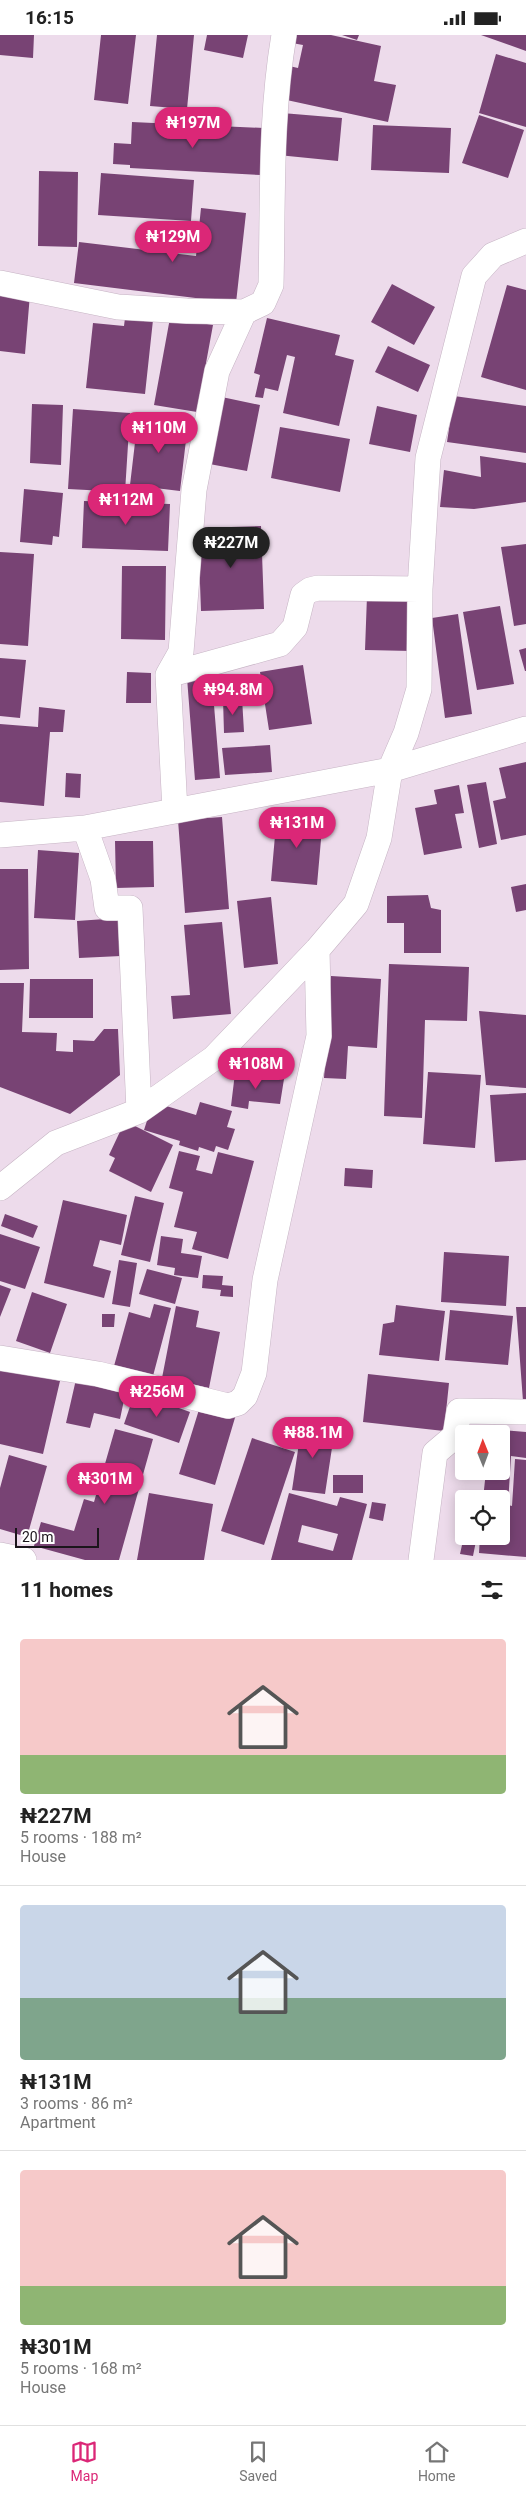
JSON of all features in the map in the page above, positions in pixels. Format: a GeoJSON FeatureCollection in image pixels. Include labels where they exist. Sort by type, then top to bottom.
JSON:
{"type":"FeatureCollection","features":[{"type":"Feature","properties":{"kind":"street"},"geometry":{"type":"LineString","coordinates":[[0,283],[118,307],[244,312],[263,303],[271,285],[273,153],[278,69],[284,35]]}},
{"type":"Feature","properties":{"kind":"street"},"geometry":{"type":"LineString","coordinates":[[0,1188],[56,1143],[139,1111],[214,1058],[317,950],[356,904],[379,838],[390,771],[406,733],[419,689],[420,589],[428,458],[474,276],[493,255],[526,241]]}},
{"type":"Feature","properties":{"kind":"street"},"geometry":{"type":"LineString","coordinates":[[176,811],[168,675],[182,652],[194,490],[216,371],[244,312]]}},
{"type":"Feature","properties":{"kind":"street"},"geometry":{"type":"LineString","coordinates":[[168,675],[280,644],[296,627],[303,595],[310,589],[318,587],[420,589]]}},
{"type":"Feature","properties":{"kind":"street"},"geometry":{"type":"LineString","coordinates":[[0,835],[85,828],[390,771],[526,729]]}},
{"type":"Feature","properties":{"kind":"street"},"geometry":{"type":"LineString","coordinates":[[85,828],[103,879],[107,908],[130,908],[139,1111]]}},
{"type":"Feature","properties":{"kind":"street"},"geometry":{"type":"LineString","coordinates":[[0,1358],[98,1374],[228,1406],[238,1403],[245,1396],[254,1373],[265,1280],[319,1036],[317,950]]}},
{"type":"Feature","properties":{"kind":"street"},"geometry":{"type":"LineString","coordinates":[[421,1560],[435,1453],[455,1436],[459,1411],[526,1412]]}},
{"type":"Feature","properties":{"kind":"street"},"geometry":{"type":"LineString","coordinates":[[0,1555],[24,1560]]}},
{"type":"Feature","properties":{"kind":"building"},"geometry":{"type":"Polygon","coordinates":[[[0,35],[34,35],[33,58],[0,55],[0,35]]]}},
{"type":"Feature","properties":{"kind":"building"},"geometry":{"type":"Polygon","coordinates":[[[101,35],[136,35],[128,104],[94,100],[101,35]]]}},
{"type":"Feature","properties":{"kind":"building"},"geometry":{"type":"Polygon","coordinates":[[[157,35],[194,35],[187,109],[150,106],[157,35]]]}},
{"type":"Feature","properties":{"kind":"building"},"geometry":{"type":"Polygon","coordinates":[[[207,35],[248,35],[243,58],[204,50],[207,35]]]}},
{"type":"Feature","properties":{"kind":"building"},"geometry":{"type":"Polygon","coordinates":[[[294,35],[331,35],[381,46],[374,81],[396,85],[388,122],[282,99],[289,66],[298,68],[303,45],[292,43],[294,35]]]}},
{"type":"Feature","properties":{"kind":"building"},"geometry":{"type":"Polygon","coordinates":[[[342,35],[359,35],[357,40],[342,35]]]}},
{"type":"Feature","properties":{"kind":"building"},"geometry":{"type":"Polygon","coordinates":[[[481,35],[526,35],[526,51],[481,35]]]}},
{"type":"Feature","properties":{"kind":"building"},"geometry":{"type":"Polygon","coordinates":[[[496,54],[526,63],[526,127],[479,113],[496,54]]]}},
{"type":"Feature","properties":{"kind":"building"},"geometry":{"type":"Polygon","coordinates":[[[282,113],[342,118],[338,161],[278,155],[282,113]]]}},
{"type":"Feature","properties":{"kind":"building"},"geometry":{"type":"Polygon","coordinates":[[[479,115],[524,130],[508,178],[462,163],[479,115]]]}},
{"type":"Feature","properties":{"kind":"building"},"geometry":{"type":"Polygon","coordinates":[[[132,122],[264,128],[261,175],[130,168],[130,165],[113,164],[114,143],[131,144],[132,122]]]}},
{"type":"Feature","properties":{"kind":"building"},"geometry":{"type":"Polygon","coordinates":[[[373,125],[451,128],[449,173],[371,170],[373,125]]]}},
{"type":"Feature","properties":{"kind":"building"},"geometry":{"type":"Polygon","coordinates":[[[39,171],[78,172],[77,247],[38,246],[39,171]]]}},
{"type":"Feature","properties":{"kind":"building"},"geometry":{"type":"Polygon","coordinates":[[[101,173],[194,180],[191,221],[98,215],[101,173]]]}},
{"type":"Feature","properties":{"kind":"building"},"geometry":{"type":"Polygon","coordinates":[[[201,208],[246,213],[236,303],[74,283],[79,242],[196,256],[201,208]]]}},
{"type":"Feature","properties":{"kind":"building"},"geometry":{"type":"Polygon","coordinates":[[[392,284],[435,307],[414,345],[371,322],[392,284]]]}},
{"type":"Feature","properties":{"kind":"building"},"geometry":{"type":"Polygon","coordinates":[[[507,285],[526,290],[526,390],[481,377],[507,285]]]}},
{"type":"Feature","properties":{"kind":"building"},"geometry":{"type":"Polygon","coordinates":[[[0,291],[30,294],[25,354],[0,351],[0,291]]]}},
{"type":"Feature","properties":{"kind":"building"},"geometry":{"type":"Polygon","coordinates":[[[125,318],[153,320],[145,394],[86,388],[93,323],[124,326],[125,318]]]}},
{"type":"Feature","properties":{"kind":"building"},"geometry":{"type":"Polygon","coordinates":[[[170,318],[213,325],[197,412],[154,405],[170,318]]]}},
{"type":"Feature","properties":{"kind":"building"},"geometry":{"type":"Polygon","coordinates":[[[267,318],[340,335],[335,355],[354,360],[339,426],[283,413],[295,357],[287,355],[278,391],[265,388],[263,398],[255,397],[260,375],[254,373],[267,318]]]}},
{"type":"Feature","properties":{"kind":"building"},"geometry":{"type":"Polygon","coordinates":[[[388,346],[430,365],[418,392],[375,372],[388,346]]]}},
{"type":"Feature","properties":{"kind":"building"},"geometry":{"type":"Polygon","coordinates":[[[217,396],[260,405],[247,471],[204,463],[217,396]]]}},
{"type":"Feature","properties":{"kind":"building"},"geometry":{"type":"Polygon","coordinates":[[[454,396],[526,406],[526,453],[447,442],[454,396]]]}},
{"type":"Feature","properties":{"kind":"building"},"geometry":{"type":"Polygon","coordinates":[[[32,404],[63,405],[61,465],[30,463],[32,404]]]}},
{"type":"Feature","properties":{"kind":"building"},"geometry":{"type":"Polygon","coordinates":[[[377,406],[417,415],[410,452],[369,444],[377,406]]]}},
{"type":"Feature","properties":{"kind":"building"},"geometry":{"type":"Polygon","coordinates":[[[73,409],[130,413],[125,492],[68,489],[73,409]]]}},
{"type":"Feature","properties":{"kind":"building"},"geometry":{"type":"Polygon","coordinates":[[[138,417],[188,423],[180,491],[130,485],[138,417]]]}},
{"type":"Feature","properties":{"kind":"building"},"geometry":{"type":"Polygon","coordinates":[[[280,427],[350,439],[340,492],[271,478],[280,427]]]}},
{"type":"Feature","properties":{"kind":"building"},"geometry":{"type":"Polygon","coordinates":[[[480,456],[526,463],[526,502],[474,509],[440,507],[444,470],[481,477],[480,456]]]}},
{"type":"Feature","properties":{"kind":"building"},"geometry":{"type":"Polygon","coordinates":[[[24,489],[63,493],[59,537],[53,536],[52,545],[20,542],[24,489]]]}},
{"type":"Feature","properties":{"kind":"building"},"geometry":{"type":"Polygon","coordinates":[[[84,501],[170,504],[168,551],[82,548],[84,501]]]}},
{"type":"Feature","properties":{"kind":"building"},"geometry":{"type":"Polygon","coordinates":[[[261,526],[264,609],[201,611],[198,528],[261,526]]]}},
{"type":"Feature","properties":{"kind":"building"},"geometry":{"type":"Polygon","coordinates":[[[526,544],[526,624],[514,626],[501,547],[526,544]]]}},
{"type":"Feature","properties":{"kind":"building"},"geometry":{"type":"Polygon","coordinates":[[[0,552],[34,554],[28,646],[0,644],[0,552]]]}},
{"type":"Feature","properties":{"kind":"building"},"geometry":{"type":"Polygon","coordinates":[[[122,566],[166,566],[165,640],[121,639],[122,566]]]}},
{"type":"Feature","properties":{"kind":"building"},"geometry":{"type":"Polygon","coordinates":[[[367,596],[414,597],[412,651],[365,650],[367,596]]]}},
{"type":"Feature","properties":{"kind":"building"},"geometry":{"type":"Polygon","coordinates":[[[500,606],[514,684],[477,690],[463,612],[500,606]]]}},
{"type":"Feature","properties":{"kind":"building"},"geometry":{"type":"Polygon","coordinates":[[[458,614],[472,714],[445,718],[432,618],[458,614]]]}},
{"type":"Feature","properties":{"kind":"building"},"geometry":{"type":"Polygon","coordinates":[[[526,648],[526,671],[525,671],[519,650],[526,648]]]}},
{"type":"Feature","properties":{"kind":"building"},"geometry":{"type":"Polygon","coordinates":[[[0,658],[26,660],[20,718],[0,716],[0,658]]]}},
{"type":"Feature","properties":{"kind":"building"},"geometry":{"type":"Polygon","coordinates":[[[303,665],[312,724],[269,730],[260,672],[303,665]]]}},
{"type":"Feature","properties":{"kind":"building"},"geometry":{"type":"Polygon","coordinates":[[[127,672],[151,673],[151,703],[126,703],[127,672]]]}},
{"type":"Feature","properties":{"kind":"building"},"geometry":{"type":"Polygon","coordinates":[[[240,674],[241,691],[213,693],[220,778],[195,780],[187,678],[240,674]]]}},
{"type":"Feature","properties":{"kind":"building"},"geometry":{"type":"Polygon","coordinates":[[[242,698],[244,732],[224,733],[223,699],[242,698]]]}},
{"type":"Feature","properties":{"kind":"building"},"geometry":{"type":"Polygon","coordinates":[[[39,707],[65,710],[63,732],[50,732],[44,806],[0,802],[0,724],[38,727],[39,707]]]}},
{"type":"Feature","properties":{"kind":"building"},"geometry":{"type":"Polygon","coordinates":[[[270,745],[272,772],[225,775],[222,748],[270,745]]]}},
{"type":"Feature","properties":{"kind":"building"},"geometry":{"type":"Polygon","coordinates":[[[526,762],[526,835],[501,840],[493,801],[506,798],[499,768],[526,762]]]}},
{"type":"Feature","properties":{"kind":"building"},"geometry":{"type":"Polygon","coordinates":[[[66,773],[81,774],[80,798],[65,797],[66,773]]]}},
{"type":"Feature","properties":{"kind":"building"},"geometry":{"type":"Polygon","coordinates":[[[486,782],[497,844],[479,848],[467,785],[486,782]]]}},
{"type":"Feature","properties":{"kind":"building"},"geometry":{"type":"Polygon","coordinates":[[[459,785],[464,813],[455,814],[462,848],[424,855],[415,808],[437,804],[434,790],[459,785]]]}},
{"type":"Feature","properties":{"kind":"building"},"geometry":{"type":"Polygon","coordinates":[[[277,813],[323,817],[317,885],[271,881],[277,813]]]}},
{"type":"Feature","properties":{"kind":"building"},"geometry":{"type":"Polygon","coordinates":[[[222,817],[229,909],[185,913],[178,820],[222,817]]]}},
{"type":"Feature","properties":{"kind":"building"},"geometry":{"type":"Polygon","coordinates":[[[115,841],[153,841],[154,887],[116,888],[115,841]]]}},
{"type":"Feature","properties":{"kind":"building"},"geometry":{"type":"Polygon","coordinates":[[[38,850],[79,853],[75,920],[34,918],[38,850]]]}},
{"type":"Feature","properties":{"kind":"building"},"geometry":{"type":"Polygon","coordinates":[[[0,869],[28,869],[29,969],[0,970],[0,869]]]}},
{"type":"Feature","properties":{"kind":"building"},"geometry":{"type":"Polygon","coordinates":[[[526,884],[526,910],[516,912],[511,887],[526,884]]]}},
{"type":"Feature","properties":{"kind":"building"},"geometry":{"type":"Polygon","coordinates":[[[428,895],[431,908],[441,910],[441,953],[404,953],[404,923],[387,923],[387,896],[428,895]]]}},
{"type":"Feature","properties":{"kind":"building"},"geometry":{"type":"Polygon","coordinates":[[[271,897],[278,964],[244,968],[237,901],[271,897]]]}},
{"type":"Feature","properties":{"kind":"building"},"geometry":{"type":"Polygon","coordinates":[[[119,918],[121,956],[79,958],[77,921],[119,918]]]}},
{"type":"Feature","properties":{"kind":"building"},"geometry":{"type":"Polygon","coordinates":[[[222,922],[231,1014],[173,1019],[171,996],[190,995],[184,925],[222,922]]]}},
{"type":"Feature","properties":{"kind":"building"},"geometry":{"type":"Polygon","coordinates":[[[389,964],[469,967],[467,1021],[425,1020],[422,1118],[384,1116],[389,964]]]}},
{"type":"Feature","properties":{"kind":"building"},"geometry":{"type":"Polygon","coordinates":[[[331,976],[381,979],[377,1048],[348,1046],[346,1079],[324,1078],[331,976]]]}},
{"type":"Feature","properties":{"kind":"building"},"geometry":{"type":"Polygon","coordinates":[[[30,979],[93,979],[93,1018],[29,1018],[30,979]]]}},
{"type":"Feature","properties":{"kind":"building"},"geometry":{"type":"Polygon","coordinates":[[[0,983],[24,983],[22,1032],[57,1033],[56,1051],[73,1052],[73,1040],[94,1041],[104,1029],[118,1029],[120,1075],[70,1114],[0,1087],[0,983]]]}},
{"type":"Feature","properties":{"kind":"building"},"geometry":{"type":"Polygon","coordinates":[[[479,1011],[526,1015],[526,1088],[486,1085],[479,1011]]]}},
{"type":"Feature","properties":{"kind":"building"},"geometry":{"type":"Polygon","coordinates":[[[428,1072],[481,1075],[475,1148],[423,1144],[428,1072]]]}},
{"type":"Feature","properties":{"kind":"building"},"geometry":{"type":"Polygon","coordinates":[[[235,1073],[284,1079],[280,1104],[249,1101],[248,1109],[231,1106],[235,1073]]]}},
{"type":"Feature","properties":{"kind":"building"},"geometry":{"type":"Polygon","coordinates":[[[526,1093],[526,1160],[495,1162],[490,1095],[526,1093]]]}},
{"type":"Feature","properties":{"kind":"building"},"geometry":{"type":"Polygon","coordinates":[[[153,1102],[196,1115],[200,1102],[232,1111],[227,1127],[235,1129],[228,1150],[216,1146],[214,1152],[199,1147],[198,1151],[179,1145],[180,1141],[144,1130],[153,1102]]]}},
{"type":"Feature","properties":{"kind":"building"},"geometry":{"type":"Polygon","coordinates":[[[125,1121],[173,1145],[151,1192],[109,1171],[115,1158],[109,1155],[125,1121]]]}},
{"type":"Feature","properties":{"kind":"building"},"geometry":{"type":"Polygon","coordinates":[[[179,1151],[200,1156],[196,1170],[212,1174],[218,1152],[254,1161],[228,1259],[192,1249],[197,1232],[174,1227],[183,1192],[169,1188],[179,1151]]]}},
{"type":"Feature","properties":{"kind":"building"},"geometry":{"type":"Polygon","coordinates":[[[345,1168],[373,1170],[372,1188],[344,1186],[345,1168]]]}},
{"type":"Feature","properties":{"kind":"building"},"geometry":{"type":"Polygon","coordinates":[[[135,1196],[164,1203],[150,1262],[121,1255],[135,1196]]]}},
{"type":"Feature","properties":{"kind":"building"},"geometry":{"type":"Polygon","coordinates":[[[63,1200],[127,1215],[121,1245],[100,1240],[93,1266],[111,1271],[104,1298],[44,1283],[63,1200]]]}},
{"type":"Feature","properties":{"kind":"building"},"geometry":{"type":"Polygon","coordinates":[[[5,1214],[38,1226],[33,1238],[1,1226],[5,1214]]]}},
{"type":"Feature","properties":{"kind":"building"},"geometry":{"type":"Polygon","coordinates":[[[0,1234],[40,1247],[25,1289],[0,1281],[0,1234]]]}},
{"type":"Feature","properties":{"kind":"building"},"geometry":{"type":"Polygon","coordinates":[[[161,1236],[183,1239],[181,1253],[202,1256],[198,1278],[174,1275],[175,1268],[157,1265],[161,1236]]]}},
{"type":"Feature","properties":{"kind":"building"},"geometry":{"type":"Polygon","coordinates":[[[444,1252],[509,1256],[506,1306],[441,1302],[444,1252]]]}},
{"type":"Feature","properties":{"kind":"building"},"geometry":{"type":"Polygon","coordinates":[[[119,1260],[137,1263],[130,1307],[112,1304],[119,1260]]]}},
{"type":"Feature","properties":{"kind":"building"},"geometry":{"type":"Polygon","coordinates":[[[147,1269],[182,1278],[175,1304],[139,1294],[147,1269]]]}},
{"type":"Feature","properties":{"kind":"building"},"geometry":{"type":"Polygon","coordinates":[[[203,1275],[223,1276],[222,1285],[233,1286],[233,1297],[220,1296],[221,1290],[202,1288],[203,1275]]]}},
{"type":"Feature","properties":{"kind":"building"},"geometry":{"type":"Polygon","coordinates":[[[0,1285],[11,1289],[0,1317],[0,1285]]]}},
{"type":"Feature","properties":{"kind":"building"},"geometry":{"type":"Polygon","coordinates":[[[32,1292],[67,1304],[50,1353],[16,1341],[32,1292]]]}},
{"type":"Feature","properties":{"kind":"building"},"geometry":{"type":"Polygon","coordinates":[[[154,1304],[171,1308],[153,1376],[114,1366],[129,1312],[150,1318],[154,1304]]]}},
{"type":"Feature","properties":{"kind":"building"},"geometry":{"type":"Polygon","coordinates":[[[396,1305],[445,1311],[439,1361],[379,1355],[383,1324],[394,1322],[396,1305]]]}},
{"type":"Feature","properties":{"kind":"building"},"geometry":{"type":"Polygon","coordinates":[[[176,1306],[199,1311],[196,1327],[220,1332],[209,1388],[162,1378],[176,1306]]]}},
{"type":"Feature","properties":{"kind":"building"},"geometry":{"type":"Polygon","coordinates":[[[516,1307],[526,1307],[526,1400],[523,1401],[516,1307]]]}},
{"type":"Feature","properties":{"kind":"building"},"geometry":{"type":"Polygon","coordinates":[[[450,1310],[513,1316],[508,1365],[445,1360],[450,1310]]]}},
{"type":"Feature","properties":{"kind":"building"},"geometry":{"type":"Polygon","coordinates":[[[102,1314],[115,1314],[114,1327],[102,1327],[102,1314]]]}},
{"type":"Feature","properties":{"kind":"building"},"geometry":{"type":"Polygon","coordinates":[[[0,1367],[60,1381],[43,1454],[0,1444],[0,1367]]]}},
{"type":"Feature","properties":{"kind":"building"},"geometry":{"type":"Polygon","coordinates":[[[368,1374],[449,1383],[444,1431],[363,1422],[368,1374]]]}},
{"type":"Feature","properties":{"kind":"building"},"geometry":{"type":"Polygon","coordinates":[[[77,1375],[127,1386],[120,1419],[94,1413],[90,1428],[66,1423],[77,1375]]]}},
{"type":"Feature","properties":{"kind":"building"},"geometry":{"type":"Polygon","coordinates":[[[135,1392],[190,1412],[179,1443],[124,1424],[135,1392]]]}},
{"type":"Feature","properties":{"kind":"building"},"geometry":{"type":"Polygon","coordinates":[[[202,1400],[237,1411],[215,1485],[179,1474],[202,1400]]]}},
{"type":"Feature","properties":{"kind":"building"},"geometry":{"type":"Polygon","coordinates":[[[302,1423],[335,1428],[325,1494],[292,1490],[302,1423]]]}},
{"type":"Feature","properties":{"kind":"building"},"geometry":{"type":"Polygon","coordinates":[[[115,1429],[153,1439],[119,1560],[85,1560],[34,1546],[41,1522],[74,1531],[84,1499],[94,1502],[115,1429]]]}},
{"type":"Feature","properties":{"kind":"building"},"geometry":{"type":"Polygon","coordinates":[[[510,1431],[526,1432],[526,1458],[511,1456],[510,1472],[510,1431]]]}},
{"type":"Feature","properties":{"kind":"building"},"geometry":{"type":"Polygon","coordinates":[[[252,1438],[295,1452],[264,1545],[221,1531],[252,1438]]]}},
{"type":"Feature","properties":{"kind":"building"},"geometry":{"type":"Polygon","coordinates":[[[9,1455],[47,1466],[27,1537],[0,1529],[0,1488],[9,1455]]]}},
{"type":"Feature","properties":{"kind":"building"},"geometry":{"type":"Polygon","coordinates":[[[515,1459],[526,1460],[526,1557],[479,1553],[479,1545],[510,1545],[510,1506],[512,1506],[515,1459]]]}},
{"type":"Feature","properties":{"kind":"building"},"geometry":{"type":"Polygon","coordinates":[[[333,1475],[363,1475],[363,1493],[333,1493],[333,1475]]]}},
{"type":"Feature","properties":{"kind":"building"},"geometry":{"type":"Polygon","coordinates":[[[485,1480],[510,1480],[509,1490],[484,1490],[485,1480]]]}},
{"type":"Feature","properties":{"kind":"building"},"geometry":{"type":"Polygon","coordinates":[[[149,1493],[213,1504],[204,1560],[137,1560],[149,1493]]]}},
{"type":"Feature","properties":{"kind":"building"},"geometry":{"type":"Polygon","coordinates":[[[289,1493],[337,1506],[340,1497],[367,1504],[352,1560],[271,1560],[289,1493]],[[302,1525],[298,1542],[333,1551],[338,1534],[302,1525]]]}},
{"type":"Feature","properties":{"kind":"building"},"geometry":{"type":"Polygon","coordinates":[[[372,1502],[386,1504],[383,1521],[369,1518],[372,1502]]]}},
{"type":"Feature","properties":{"kind":"building"},"geometry":{"type":"Polygon","coordinates":[[[462,1545],[475,1545],[473,1556],[460,1554],[462,1545]]]}}]}
